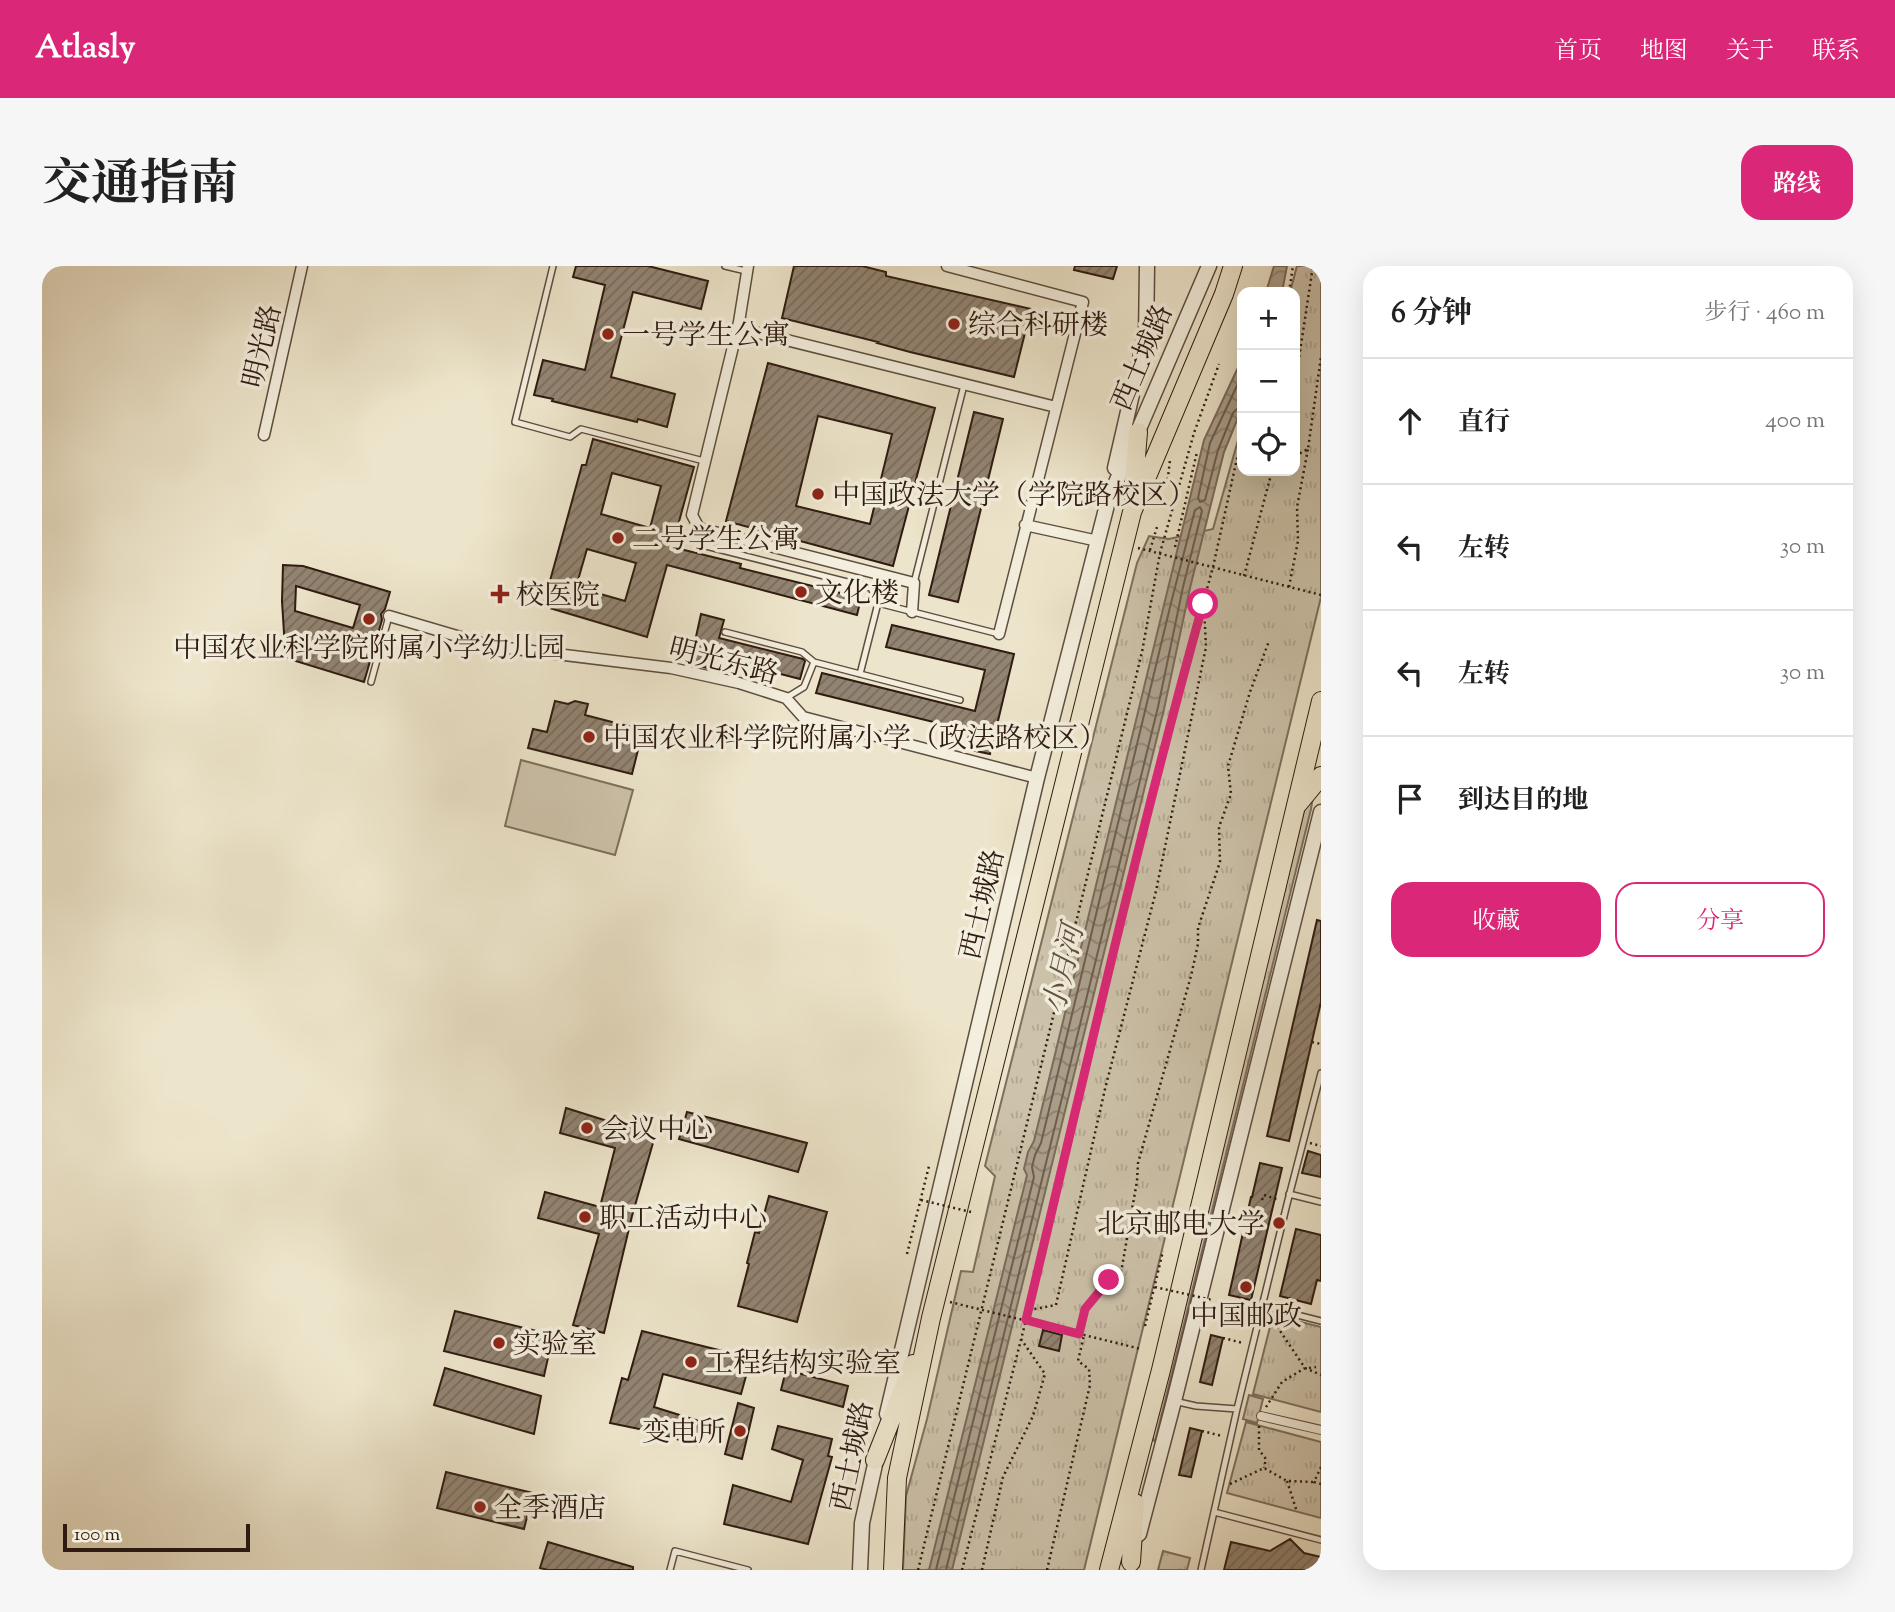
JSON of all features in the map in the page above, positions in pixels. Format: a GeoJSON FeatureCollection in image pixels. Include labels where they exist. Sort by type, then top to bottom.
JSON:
{"type":"FeatureCollection","features":[{"type":"Feature","properties":{"kind":"highway"},"geometry":{"type":"LineString","coordinates":[[893,1570],[897,1478],[932,1318],[1132,512],[1224,294],[1233,266]]}},
{"type":"Feature","properties":{"kind":"highway"},"geometry":{"type":"LineString","coordinates":[[1132,512],[1138,432]]}},
{"type":"Feature","properties":{"kind":"highway"},"geometry":{"type":"LineString","coordinates":[[1109,1570],[1161,1370],[1321,701]]}},
{"type":"Feature","properties":{"kind":"highway"},"geometry":{"type":"LineString","coordinates":[[1294,810],[1321,776]]}},
{"type":"Feature","properties":{"kind":"highway"},"geometry":{"type":"LineString","coordinates":[[875,1460],[932,1318]]}},
{"type":"Feature","properties":{"kind":"highway"},"geometry":{"type":"LineString","coordinates":[[1130,1566],[1134,1507],[1161,1370]]}},
{"type":"Feature","properties":{"kind":"street","name":"明光路"},"geometry":{"type":"LineString","coordinates":[[264,435],[302,266]]}},
{"type":"Feature","properties":{"kind":"street"},"geometry":{"type":"LineString","coordinates":[[947,266],[1083,303],[999,634]]}},
{"type":"Feature","properties":{"kind":"street"},"geometry":{"type":"LineString","coordinates":[[1138,432],[1147,329],[1147,266]]}},
{"type":"Feature","properties":{"kind":"street","name":"西土城路"},"geometry":{"type":"LineString","coordinates":[[860,1570],[862,1523],[875,1460],[1037,778],[1108,502],[1209,266]]}},
{"type":"Feature","properties":{"kind":"street"},"geometry":{"type":"LineString","coordinates":[[747,269],[737,328],[692,515],[699,528],[914,583],[912,612]]}},
{"type":"Feature","properties":{"kind":"street"},"geometry":{"type":"LineString","coordinates":[[737,328],[1056,407]]}},
{"type":"Feature","properties":{"kind":"street"},"geometry":{"type":"LineString","coordinates":[[1108,502],[1147,329]]}},
{"type":"Feature","properties":{"kind":"street"},"geometry":{"type":"LineString","coordinates":[[1025,525],[1098,541]]}},
{"type":"Feature","properties":{"kind":"street","name":"明光东路"},"geometry":{"type":"LineString","coordinates":[[389,616],[491,646],[671,668],[739,683],[786,698],[803,717],[1037,778]]}},
{"type":"Feature","properties":{"kind":"street"},"geometry":{"type":"LineString","coordinates":[[1130,1566],[1174,1401],[1321,812]]}},
{"type":"Feature","properties":{"kind":"street"},"geometry":{"type":"LineString","coordinates":[[1260,1420],[1321,1430]]}},
{"type":"Feature","properties":{"kind":"lane"},"geometry":{"type":"LineString","coordinates":[[553,266],[515,422],[569,437],[581,429],[704,461]]}},
{"type":"Feature","properties":{"kind":"lane"},"geometry":{"type":"LineString","coordinates":[[725,266],[747,269]]}},
{"type":"Feature","properties":{"kind":"lane"},"geometry":{"type":"LineString","coordinates":[[914,583],[964,385]]}},
{"type":"Feature","properties":{"kind":"lane"},"geometry":{"type":"LineString","coordinates":[[698,544],[871,589],[878,603],[860,674]]}},
{"type":"Feature","properties":{"kind":"lane"},"geometry":{"type":"LineString","coordinates":[[878,603],[999,634]]}},
{"type":"Feature","properties":{"kind":"lane"},"geometry":{"type":"LineString","coordinates":[[371,682],[389,616]]}},
{"type":"Feature","properties":{"kind":"lane"},"geometry":{"type":"LineString","coordinates":[[725,632],[802,652],[814,662],[960,700]]}},
{"type":"Feature","properties":{"kind":"lane"},"geometry":{"type":"LineString","coordinates":[[786,698],[804,687],[814,662]]}},
{"type":"Feature","properties":{"kind":"lane"},"geometry":{"type":"LineString","coordinates":[[1201,1570],[1252,1345],[1321,1073]]}},
{"type":"Feature","properties":{"kind":"lane"},"geometry":{"type":"LineString","coordinates":[[1289,1194],[1321,1202]]}},
{"type":"Feature","properties":{"kind":"lane"},"geometry":{"type":"LineString","coordinates":[[1237,1315],[1240,1305],[1321,1321]]}},
{"type":"Feature","properties":{"kind":"lane"},"geometry":{"type":"LineString","coordinates":[[1174,1401],[1196,1406],[1237,1409]]}},
{"type":"Feature","properties":{"kind":"lane"},"geometry":{"type":"LineString","coordinates":[[1214,1512],[1321,1540]]}},
{"type":"Feature","properties":{"kind":"lane"},"geometry":{"type":"LineString","coordinates":[[670,1570],[675,1550],[748,1570]]}},
{"type":"Feature","properties":{"kind":"path"},"geometry":{"type":"LineString","coordinates":[[1290,287],[1293,266]]}},
{"type":"Feature","properties":{"kind":"path"},"geometry":{"type":"LineString","coordinates":[[1300,351],[1313,266]]}},
{"type":"Feature","properties":{"kind":"path"},"geometry":{"type":"LineString","coordinates":[[1289,587],[1298,541],[1297,507],[1321,357]]}},
{"type":"Feature","properties":{"kind":"path"},"geometry":{"type":"LineString","coordinates":[[918,1570],[1139,665],[1162,553],[1194,433],[1219,365]]}},
{"type":"Feature","properties":{"kind":"path"},"geometry":{"type":"LineString","coordinates":[[1300,453],[1308,449]]}},
{"type":"Feature","properties":{"kind":"path"},"geometry":{"type":"LineString","coordinates":[[1175,547],[1197,452]]}},
{"type":"Feature","properties":{"kind":"path"},"geometry":{"type":"LineString","coordinates":[[962,1570],[1029,1310],[1161,761],[1213,567],[1237,459]]}},
{"type":"Feature","properties":{"kind":"path"},"geometry":{"type":"LineString","coordinates":[[1167,485],[1171,460]]}},
{"type":"Feature","properties":{"kind":"path"},"geometry":{"type":"LineString","coordinates":[[1244,576],[1271,476]]}},
{"type":"Feature","properties":{"kind":"path"},"geometry":{"type":"LineString","coordinates":[[1150,551],[1157,527]]}},
{"type":"Feature","properties":{"kind":"path"},"geometry":{"type":"LineString","coordinates":[[1134,547],[1321,595]]}},
{"type":"Feature","properties":{"kind":"path"},"geometry":{"type":"LineString","coordinates":[[1029,1310],[1056,1305],[1105,1090],[1156,891],[1206,647],[1203,604]]}},
{"type":"Feature","properties":{"kind":"path"},"geometry":{"type":"LineString","coordinates":[[1047,1570],[1090,1385],[1089,1368],[1078,1361],[1085,1309],[1109,1280],[1118,1277],[1122,1267],[1138,1163],[1191,976],[1198,944],[1198,928],[1220,862],[1219,827],[1231,794],[1228,766],[1250,692],[1269,641]]}},
{"type":"Feature","properties":{"kind":"path"},"geometry":{"type":"LineString","coordinates":[[1312,1042],[1321,1044]]}},
{"type":"Feature","properties":{"kind":"path"},"geometry":{"type":"LineString","coordinates":[[907,1254],[929,1166]]}},
{"type":"Feature","properties":{"kind":"path"},"geometry":{"type":"LineString","coordinates":[[1262,1200],[1264,1195],[1287,1204]]}},
{"type":"Feature","properties":{"kind":"path"},"geometry":{"type":"LineString","coordinates":[[920,1200],[971,1212]]}},
{"type":"Feature","properties":{"kind":"path"},"geometry":{"type":"LineString","coordinates":[[1145,1326],[1163,1251]]}},
{"type":"Feature","properties":{"kind":"path"},"geometry":{"type":"LineString","coordinates":[[1155,1287],[1212,1300]]}},
{"type":"Feature","properties":{"kind":"path"},"geometry":{"type":"LineString","coordinates":[[948,1301],[1141,1349]]}},
{"type":"Feature","properties":{"kind":"path"},"geometry":{"type":"LineString","coordinates":[[1263,1308],[1305,1368],[1321,1376]]}},
{"type":"Feature","properties":{"kind":"path"},"geometry":{"type":"LineString","coordinates":[[1223,1338],[1252,1345]]}},
{"type":"Feature","properties":{"kind":"path"},"geometry":{"type":"LineString","coordinates":[[982,1570],[1003,1477],[1033,1416],[1045,1374],[1021,1339]]}},
{"type":"Feature","properties":{"kind":"path"},"geometry":{"type":"LineString","coordinates":[[1270,1399],[1282,1382],[1305,1368],[1316,1367]]}},
{"type":"Feature","properties":{"kind":"path"},"geometry":{"type":"LineString","coordinates":[[1260,1420],[1259,1450],[1266,1459],[1264,1468]]}},
{"type":"Feature","properties":{"kind":"path"},"geometry":{"type":"LineString","coordinates":[[1202,1430],[1230,1438]]}},
{"type":"Feature","properties":{"kind":"path"},"geometry":{"type":"LineString","coordinates":[[1314,1482],[1321,1467]]}},
{"type":"Feature","properties":{"kind":"path"},"geometry":{"type":"LineString","coordinates":[[1264,1468],[1287,1481],[1314,1482],[1321,1485]]}},
{"type":"Feature","properties":{"kind":"path"},"geometry":{"type":"LineString","coordinates":[[1230,1484],[1264,1468]]}},
{"type":"Feature","properties":{"kind":"path"},"geometry":{"type":"LineString","coordinates":[[1287,1481],[1297,1512]]}},
{"type":"Feature","properties":{"kind":"green space"},"geometry":{"type":"Polygon","coordinates":[[[1297,266],[1321,266],[1321,597],[1084,1570],[903,1570],[906,1496],[927,1419],[961,1271],[973,1272],[995,1176],[985,1166],[1137,563],[1149,536],[1169,539],[1213,529],[1237,444],[1237,476],[1300,476],[1300,287],[1291,287],[1297,266]]]}},
{"type":"Feature","properties":{"kind":"green space"},"geometry":{"type":"Polygon","coordinates":[[[521,760],[633,790],[615,855],[505,826],[521,760]]]}},
{"type":"Feature","properties":{"kind":"green space"},"geometry":{"type":"Polygon","coordinates":[[[1314,790],[1155,1442],[1152,1437],[1161,1398],[1307,798],[1314,790]]]}},
{"type":"Feature","properties":{"kind":"green space"},"geometry":{"type":"Polygon","coordinates":[[[1273,1315],[1321,1327],[1321,1412],[1253,1394],[1273,1315]]]}},
{"type":"Feature","properties":{"kind":"green space"},"geometry":{"type":"Polygon","coordinates":[[[1249,1395],[1263,1399],[1257,1423],[1243,1419],[1249,1395]]]}},
{"type":"Feature","properties":{"kind":"green space"},"geometry":{"type":"Polygon","coordinates":[[[1246,1422],[1321,1442],[1321,1518],[1227,1493],[1246,1422]]]}},
{"type":"Feature","properties":{"kind":"green space"},"geometry":{"type":"Polygon","coordinates":[[[1163,1551],[1190,1558],[1187,1570],[1158,1570],[1163,1551]]]}},
{"type":"Feature","properties":{"kind":"water"},"geometry":{"type":"Polygon","coordinates":[[[1274,266],[1287,266],[1283,287],[1268,287],[1274,266]]]}},
{"type":"Feature","properties":{"kind":"water"},"geometry":{"type":"Polygon","coordinates":[[[1237,370],[1237,420],[1224,452],[1190,588],[1164,709],[952,1570],[929,1570],[1027,1175],[1024,1169],[1028,1152],[1034,1141],[1204,440],[1237,370]]]}},
{"type":"Feature","properties":{"kind":"building","name":"一号学生公寓"},"geometry":{"type":"Polygon","coordinates":[[[576,266],[648,266],[708,281],[701,309],[633,292],[611,377],[675,394],[667,427],[638,419],[637,422],[534,395],[543,360],[585,370],[605,285],[573,277],[576,266]]]}},
{"type":"Feature","properties":{"kind":"building"},"geometry":{"type":"Polygon","coordinates":[[[794,266],[862,266],[886,272],[886,276],[1031,309],[1014,377],[782,318],[794,266]]]}},
{"type":"Feature","properties":{"kind":"building"},"geometry":{"type":"Polygon","coordinates":[[[1075,266],[1117,266],[1113,279],[1074,270],[1075,266]]]}},
{"type":"Feature","properties":{"kind":"building"},"geometry":{"type":"Polygon","coordinates":[[[768,363],[935,408],[893,566],[726,521],[768,363]],[[818,416],[796,506],[870,524],[892,434],[818,416]]]}},
{"type":"Feature","properties":{"kind":"building"},"geometry":{"type":"Polygon","coordinates":[[[974,412],[1003,419],[958,602],[929,595],[974,412]]]}},
{"type":"Feature","properties":{"kind":"building","name":"二号学生公寓"},"geometry":{"type":"Polygon","coordinates":[[[593,439],[694,467],[672,547],[741,564],[740,568],[861,598],[857,615],[667,565],[647,637],[543,606],[582,465],[586,465],[593,439]],[[612,473],[601,514],[650,528],[661,486],[612,473]],[[587,549],[576,587],[625,601],[636,563],[587,549]]]}},
{"type":"Feature","properties":{"kind":"building","name":"中国农业科学院附属小学幼儿园"},"geometry":{"type":"Polygon","coordinates":[[[283,565],[303,566],[390,592],[381,614],[382,620],[364,682],[289,659],[285,649],[283,565]],[[296,586],[295,611],[353,628],[360,605],[296,586]]]}},
{"type":"Feature","properties":{"kind":"building"},"geometry":{"type":"Polygon","coordinates":[[[701,614],[724,620],[719,638],[803,659],[805,661],[800,679],[715,657],[712,669],[690,664],[701,614]]]}},
{"type":"Feature","properties":{"kind":"building"},"geometry":{"type":"Polygon","coordinates":[[[892,625],[1014,654],[990,754],[966,749],[970,731],[816,693],[822,673],[975,711],[985,670],[886,647],[892,625]]]}},
{"type":"Feature","properties":{"kind":"building"},"geometry":{"type":"Polygon","coordinates":[[[555,701],[588,704],[585,715],[643,730],[632,774],[528,748],[533,729],[547,732],[555,701]]]}},
{"type":"Feature","properties":{"kind":"building"},"geometry":{"type":"Polygon","coordinates":[[[1317,920],[1321,921],[1321,1002],[1289,1141],[1267,1136],[1317,920]]]}},
{"type":"Feature","properties":{"kind":"building"},"geometry":{"type":"Polygon","coordinates":[[[566,1108],[655,1136],[632,1216],[604,1333],[573,1325],[599,1234],[538,1218],[545,1192],[600,1207],[615,1148],[560,1133],[566,1108]]]}},
{"type":"Feature","properties":{"kind":"building"},"geometry":{"type":"Polygon","coordinates":[[[687,1112],[807,1143],[798,1172],[679,1139],[687,1112]]]}},
{"type":"Feature","properties":{"kind":"building"},"geometry":{"type":"Polygon","coordinates":[[[1308,1151],[1321,1155],[1321,1177],[1302,1173],[1308,1151]]]}},
{"type":"Feature","properties":{"kind":"building"},"geometry":{"type":"Polygon","coordinates":[[[1260,1163],[1282,1168],[1251,1300],[1229,1295],[1260,1163]]]}},
{"type":"Feature","properties":{"kind":"building"},"geometry":{"type":"Polygon","coordinates":[[[769,1196],[827,1212],[797,1322],[738,1306],[755,1232],[759,1233],[769,1196]]]}},
{"type":"Feature","properties":{"kind":"building"},"geometry":{"type":"Polygon","coordinates":[[[1296,1229],[1321,1235],[1321,1281],[1317,1280],[1311,1304],[1280,1296],[1296,1229]]]}},
{"type":"Feature","properties":{"kind":"building","name":"实验室"},"geometry":{"type":"Polygon","coordinates":[[[455,1311],[553,1335],[544,1376],[444,1351],[455,1311]]]}},
{"type":"Feature","properties":{"kind":"building"},"geometry":{"type":"Polygon","coordinates":[[[1043,1330],[1062,1335],[1059,1351],[1039,1346],[1043,1330]]]}},
{"type":"Feature","properties":{"kind":"building"},"geometry":{"type":"Polygon","coordinates":[[[642,1331],[751,1358],[741,1394],[663,1374],[654,1407],[702,1422],[697,1445],[610,1423],[622,1378],[628,1380],[642,1331]]]}},
{"type":"Feature","properties":{"kind":"building"},"geometry":{"type":"Polygon","coordinates":[[[1211,1335],[1223,1338],[1212,1385],[1200,1382],[1211,1335]]]}},
{"type":"Feature","properties":{"kind":"building","name":"实验室"},"geometry":{"type":"Polygon","coordinates":[[[445,1368],[541,1396],[534,1434],[434,1405],[445,1368]]]}},
{"type":"Feature","properties":{"kind":"building"},"geometry":{"type":"Polygon","coordinates":[[[786,1370],[848,1386],[843,1407],[781,1390],[786,1370]]]}},
{"type":"Feature","properties":{"kind":"building","name":"变电所"},"geometry":{"type":"Polygon","coordinates":[[[738,1403],[754,1408],[742,1459],[725,1454],[738,1403]]]}},
{"type":"Feature","properties":{"kind":"building"},"geometry":{"type":"Polygon","coordinates":[[[778,1426],[832,1439],[828,1456],[832,1457],[808,1544],[724,1524],[733,1485],[791,1502],[803,1460],[772,1449],[778,1426]]]}},
{"type":"Feature","properties":{"kind":"building"},"geometry":{"type":"Polygon","coordinates":[[[1190,1428],[1202,1431],[1191,1477],[1179,1475],[1190,1428]]]}},
{"type":"Feature","properties":{"kind":"building"},"geometry":{"type":"Polygon","coordinates":[[[446,1472],[533,1493],[524,1529],[437,1508],[446,1472]]]}},
{"type":"Feature","properties":{"kind":"building"},"geometry":{"type":"Polygon","coordinates":[[[1290,1539],[1304,1553],[1321,1557],[1321,1570],[1224,1570],[1231,1542],[1270,1551],[1290,1539]]]}},
{"type":"Feature","properties":{"kind":"building"},"geometry":{"type":"Polygon","coordinates":[[[548,1542],[633,1567],[633,1570],[540,1568],[548,1542]]]}},
{"type":"Feature","properties":{"kind":"place","name":"综合科研楼"},"geometry":{"type":"Point","coordinates":[954,324]}},
{"type":"Feature","properties":{"kind":"place","name":"一号学生公寓"},"geometry":{"type":"Point","coordinates":[608,334]}},
{"type":"Feature","properties":{"kind":"place","name":"中国政法大学（学院路校区）"},"geometry":{"type":"Point","coordinates":[818,494]}},
{"type":"Feature","properties":{"kind":"place","name":"二号学生公寓"},"geometry":{"type":"Point","coordinates":[618,538]}},
{"type":"Feature","properties":{"kind":"place","name":"文化楼"},"geometry":{"type":"Point","coordinates":[801,592]}},
{"type":"Feature","properties":{"kind":"place","name":"校医院"},"geometry":{"type":"Point","coordinates":[500,594]}},
{"type":"Feature","properties":{"kind":"place","name":"中国农业科学院附属小学幼儿园"},"geometry":{"type":"Point","coordinates":[369,619]}},
{"type":"Feature","properties":{"kind":"place","name":"中国农业科学院附属小学（政法路校区）"},"geometry":{"type":"Point","coordinates":[589,737]}},
{"type":"Feature","properties":{"kind":"place","name":"会议中心"},"geometry":{"type":"Point","coordinates":[587,1128]}},
{"type":"Feature","properties":{"kind":"place","name":"职工活动中心"},"geometry":{"type":"Point","coordinates":[585,1217]}},
{"type":"Feature","properties":{"kind":"place","name":"北京邮电大学"},"geometry":{"type":"Point","coordinates":[1279,1223]}},
{"type":"Feature","properties":{"kind":"place","name":"中国邮政"},"geometry":{"type":"Point","coordinates":[1246,1287]}},
{"type":"Feature","properties":{"kind":"place","name":"实验室"},"geometry":{"type":"Point","coordinates":[499,1343]}},
{"type":"Feature","properties":{"kind":"place","name":"工程结构实验室"},"geometry":{"type":"Point","coordinates":[691,1362]}},
{"type":"Feature","properties":{"kind":"place","name":"变电所"},"geometry":{"type":"Point","coordinates":[740,1431]}},
{"type":"Feature","properties":{"kind":"place","name":"全季酒店"},"geometry":{"type":"Point","coordinates":[480,1507]}},
{"type":"Feature","properties":{"kind":"route"},"geometry":{"type":"LineString","coordinates":[[1109,1280],[1085,1309],[1079,1334],[1026,1320],[1102,1000],[1203,604]]}},
{"type":"Feature","properties":{"kind":"water label","name":"小月河"},"geometry":{"type":"Point","coordinates":[1063,969]}}]}
